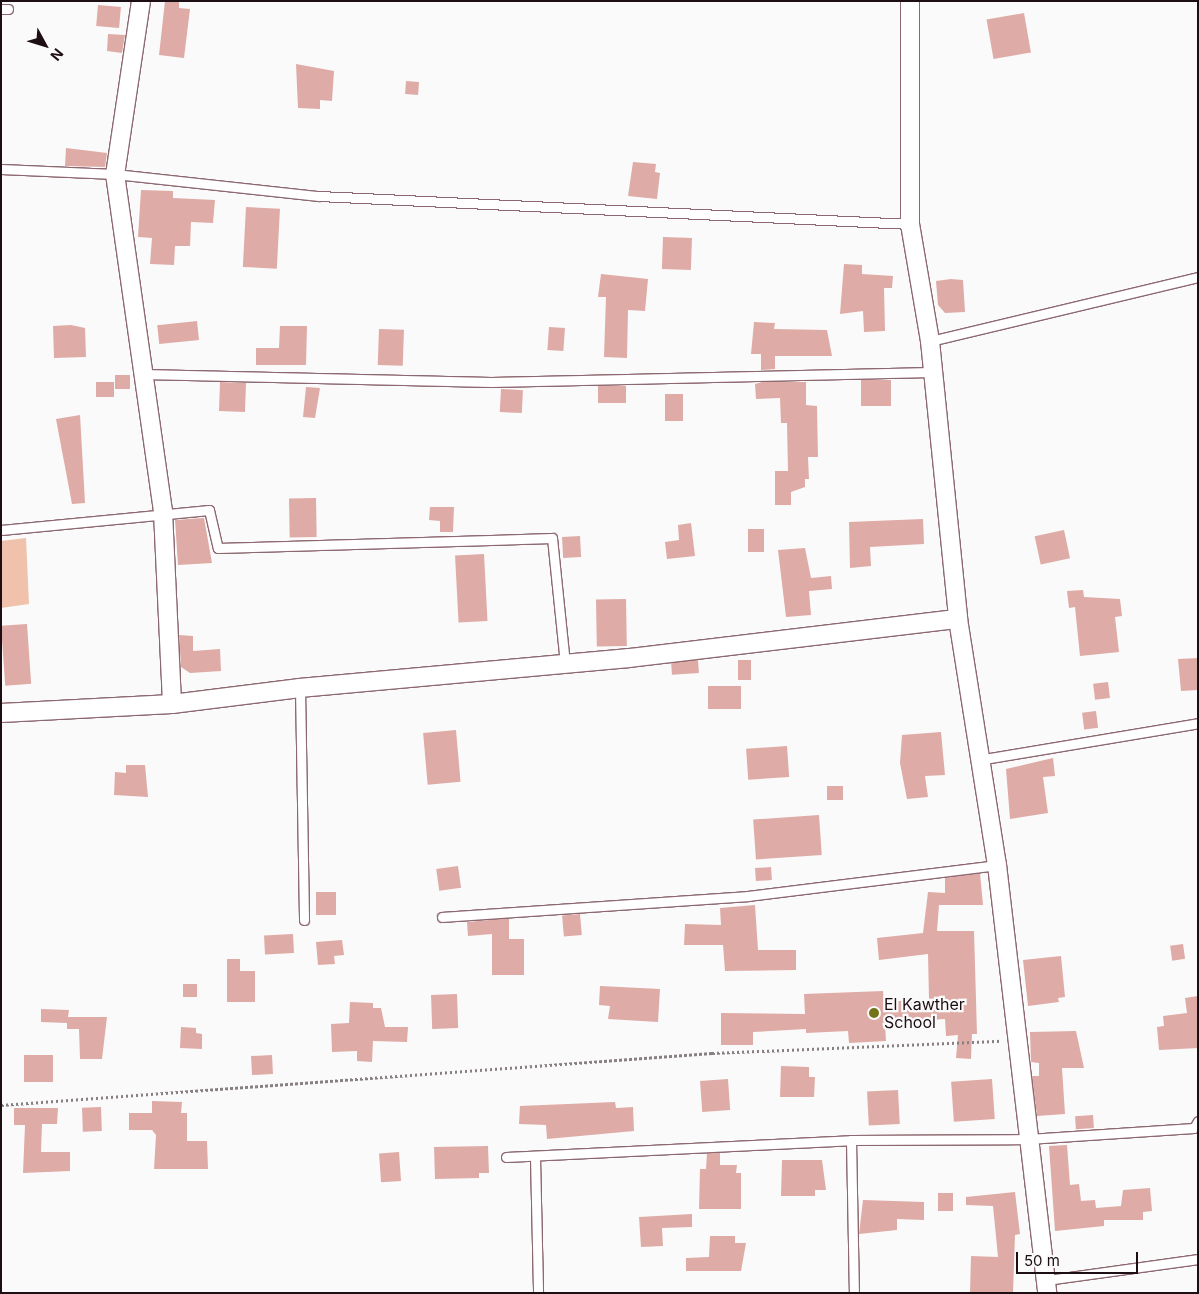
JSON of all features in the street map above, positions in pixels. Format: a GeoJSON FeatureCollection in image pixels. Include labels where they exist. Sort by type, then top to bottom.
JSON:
{"type":"FeatureCollection","features":[{"type":"Feature","properties":{"kind":"street"},"geometry":{"type":"LineString","coordinates":[[141,1],[115,174],[163,512],[172,704]]}},
{"type":"Feature","properties":{"kind":"street"},"geometry":{"type":"LineString","coordinates":[[910,1],[910,224],[930,341],[958,619],[978,760],[997,865],[1028,1139],[1047,1286]]}},
{"type":"Feature","properties":{"kind":"street"},"geometry":{"type":"LineString","coordinates":[[1,714],[172,704],[300,688],[565,663],[958,619]]}},
{"type":"Feature","properties":{"kind":"lane"},"geometry":{"type":"LineString","coordinates":[[1,168],[115,174],[319,196],[910,224]]}},
{"type":"Feature","properties":{"kind":"lane"},"geometry":{"type":"LineString","coordinates":[[930,341],[1198,276]]}},
{"type":"Feature","properties":{"kind":"lane"},"geometry":{"type":"LineString","coordinates":[[143,374],[491,382],[932,372]]}},
{"type":"Feature","properties":{"kind":"lane"},"geometry":{"type":"LineString","coordinates":[[1,530],[163,512],[209,510],[218,548],[552,538],[565,663]]}},
{"type":"Feature","properties":{"kind":"lane"},"geometry":{"type":"LineString","coordinates":[[300,688],[304,920]]}},
{"type":"Feature","properties":{"kind":"lane"},"geometry":{"type":"LineString","coordinates":[[978,760],[1198,723]]}},
{"type":"Feature","properties":{"kind":"lane"},"geometry":{"type":"LineString","coordinates":[[442,916],[748,896],[997,865]]}},
{"type":"Feature","properties":{"kind":"lane"},"geometry":{"type":"LineString","coordinates":[[506,1157],[852,1140],[1028,1139],[1194,1128],[1198,1121]]}},
{"type":"Feature","properties":{"kind":"lane"},"geometry":{"type":"LineString","coordinates":[[852,1140],[854,1293]]}},
{"type":"Feature","properties":{"kind":"lane"},"geometry":{"type":"LineString","coordinates":[[535,1157],[538,1293]]}},
{"type":"Feature","properties":{"kind":"lane"},"geometry":{"type":"LineString","coordinates":[[1047,1286],[1198,1259]]}},
{"type":"Feature","properties":{"kind":"path"},"geometry":{"type":"LineString","coordinates":[[1,1105],[712,1053],[1017,1040]]}},
{"type":"Feature","properties":{"kind":"shaded area"},"geometry":{"type":"Polygon","coordinates":[[[26,538],[29,604],[1,608],[1,541],[26,538]]]}},
{"type":"Feature","properties":{"kind":"building"},"geometry":{"type":"Polygon","coordinates":[[[165,1],[179,1],[179,8],[190,9],[184,58],[159,55],[165,1]]]}},
{"type":"Feature","properties":{"kind":"building"},"geometry":{"type":"Polygon","coordinates":[[[98,5],[121,7],[119,28],[96,26],[98,5]]]}},
{"type":"Feature","properties":{"kind":"building"},"geometry":{"type":"Polygon","coordinates":[[[1024,13],[1031,52],[994,59],[987,20],[1024,13]]]}},
{"type":"Feature","properties":{"kind":"building"},"geometry":{"type":"Polygon","coordinates":[[[108,34],[125,35],[122,53],[107,51],[108,34]]]}},
{"type":"Feature","properties":{"kind":"building"},"geometry":{"type":"Polygon","coordinates":[[[296,64],[334,71],[332,101],[320,100],[320,109],[298,108],[296,64]]]}},
{"type":"Feature","properties":{"kind":"building"},"geometry":{"type":"Polygon","coordinates":[[[406,81],[419,82],[418,95],[405,94],[406,81]]]}},
{"type":"Feature","properties":{"kind":"building"},"geometry":{"type":"Polygon","coordinates":[[[66,148],[107,153],[105,167],[65,166],[66,148]]]}},
{"type":"Feature","properties":{"kind":"building"},"geometry":{"type":"Polygon","coordinates":[[[633,162],[656,164],[655,172],[660,173],[657,199],[628,196],[633,162]]]}},
{"type":"Feature","properties":{"kind":"building"},"geometry":{"type":"Polygon","coordinates":[[[141,190],[173,191],[173,198],[215,200],[213,223],[191,222],[190,246],[175,246],[174,265],[150,264],[152,238],[138,237],[141,190]]]}},
{"type":"Feature","properties":{"kind":"building"},"geometry":{"type":"Polygon","coordinates":[[[246,207],[280,209],[277,269],[243,267],[246,207]]]}},
{"type":"Feature","properties":{"kind":"building"},"geometry":{"type":"Polygon","coordinates":[[[663,237],[692,238],[691,270],[662,269],[663,237]]]}},
{"type":"Feature","properties":{"kind":"building"},"geometry":{"type":"Polygon","coordinates":[[[844,264],[862,265],[862,274],[893,276],[892,288],[884,288],[885,331],[864,332],[863,311],[840,314],[844,264]]]}},
{"type":"Feature","properties":{"kind":"building"},"geometry":{"type":"Polygon","coordinates":[[[601,274],[648,279],[645,311],[628,310],[627,358],[604,357],[606,297],[598,297],[601,274]]]}},
{"type":"Feature","properties":{"kind":"building"},"geometry":{"type":"Polygon","coordinates":[[[963,280],[965,312],[945,313],[938,305],[936,281],[963,280]]]}},
{"type":"Feature","properties":{"kind":"building"},"geometry":{"type":"Polygon","coordinates":[[[197,321],[199,340],[159,344],[157,325],[197,321]]]}},
{"type":"Feature","properties":{"kind":"building"},"geometry":{"type":"Polygon","coordinates":[[[754,322],[775,323],[774,329],[827,330],[832,356],[775,356],[775,369],[761,370],[761,354],[751,354],[754,322]]]}},
{"type":"Feature","properties":{"kind":"building"},"geometry":{"type":"Polygon","coordinates":[[[71,325],[85,328],[86,357],[54,358],[53,326],[71,325]]]}},
{"type":"Feature","properties":{"kind":"building"},"geometry":{"type":"Polygon","coordinates":[[[280,326],[307,326],[306,365],[256,365],[256,348],[279,348],[280,326]]]}},
{"type":"Feature","properties":{"kind":"building"},"geometry":{"type":"Polygon","coordinates":[[[549,327],[565,328],[563,351],[547,350],[549,327]]]}},
{"type":"Feature","properties":{"kind":"building"},"geometry":{"type":"Polygon","coordinates":[[[379,329],[404,330],[403,366],[378,365],[379,329]]]}},
{"type":"Feature","properties":{"kind":"building"},"geometry":{"type":"Polygon","coordinates":[[[115,375],[130,375],[130,389],[115,389],[115,375]]]}},
{"type":"Feature","properties":{"kind":"building"},"geometry":{"type":"Polygon","coordinates":[[[861,380],[891,380],[891,406],[861,406],[861,380]]]}},
{"type":"Feature","properties":{"kind":"building"},"geometry":{"type":"Polygon","coordinates":[[[96,382],[114,382],[114,397],[96,397],[96,382]]]}},
{"type":"Feature","properties":{"kind":"building"},"geometry":{"type":"Polygon","coordinates":[[[220,382],[246,383],[245,412],[219,411],[220,382]]]}},
{"type":"Feature","properties":{"kind":"building"},"geometry":{"type":"Polygon","coordinates":[[[762,382],[806,382],[806,405],[817,406],[818,457],[808,457],[809,479],[805,479],[805,487],[791,492],[791,505],[775,505],[775,471],[788,471],[787,423],[781,423],[780,398],[756,399],[755,384],[762,382]]]}},
{"type":"Feature","properties":{"kind":"building"},"geometry":{"type":"Polygon","coordinates":[[[598,386],[626,386],[626,403],[598,403],[598,386]]]}},
{"type":"Feature","properties":{"kind":"building"},"geometry":{"type":"Polygon","coordinates":[[[306,387],[320,388],[315,418],[303,417],[306,387]]]}},
{"type":"Feature","properties":{"kind":"building"},"geometry":{"type":"Polygon","coordinates":[[[501,389],[523,390],[522,413],[500,412],[501,389]]]}},
{"type":"Feature","properties":{"kind":"building"},"geometry":{"type":"Polygon","coordinates":[[[665,394],[683,394],[683,421],[665,421],[665,394]]]}},
{"type":"Feature","properties":{"kind":"building"},"geometry":{"type":"Polygon","coordinates":[[[80,415],[85,503],[72,504],[56,419],[80,415]]]}},
{"type":"Feature","properties":{"kind":"building"},"geometry":{"type":"Polygon","coordinates":[[[289,498],[316,498],[317,537],[290,537],[289,498]]]}},
{"type":"Feature","properties":{"kind":"building"},"geometry":{"type":"Polygon","coordinates":[[[430,507],[454,507],[453,532],[440,532],[440,521],[429,520],[430,507]]]}},
{"type":"Feature","properties":{"kind":"building"},"geometry":{"type":"Polygon","coordinates":[[[204,518],[212,563],[178,565],[175,520],[204,518]]]}},
{"type":"Feature","properties":{"kind":"building"},"geometry":{"type":"Polygon","coordinates":[[[923,519],[924,544],[870,547],[871,566],[850,568],[849,522],[923,519]]]}},
{"type":"Feature","properties":{"kind":"building"},"geometry":{"type":"Polygon","coordinates":[[[691,523],[695,556],[667,559],[665,542],[679,540],[678,525],[691,523]]]}},
{"type":"Feature","properties":{"kind":"building"},"geometry":{"type":"Polygon","coordinates":[[[748,529],[764,529],[764,552],[748,552],[748,529]]]}},
{"type":"Feature","properties":{"kind":"building"},"geometry":{"type":"Polygon","coordinates":[[[1064,530],[1070,558],[1041,565],[1035,536],[1064,530]]]}},
{"type":"Feature","properties":{"kind":"building"},"geometry":{"type":"Polygon","coordinates":[[[580,536],[581,557],[563,558],[562,537],[580,536]]]}},
{"type":"Feature","properties":{"kind":"building"},"geometry":{"type":"Polygon","coordinates":[[[805,548],[811,578],[831,576],[832,589],[809,591],[811,615],[786,617],[778,550],[805,548]]]}},
{"type":"Feature","properties":{"kind":"building"},"geometry":{"type":"Polygon","coordinates":[[[484,554],[488,621],[459,622],[455,556],[484,554]]]}},
{"type":"Feature","properties":{"kind":"building"},"geometry":{"type":"Polygon","coordinates":[[[1083,590],[1084,597],[1120,599],[1122,616],[1115,617],[1119,652],[1080,656],[1075,607],[1069,608],[1067,591],[1083,590]]]}},
{"type":"Feature","properties":{"kind":"building"},"geometry":{"type":"Polygon","coordinates":[[[626,599],[627,646],[597,647],[596,600],[626,599]]]}},
{"type":"Feature","properties":{"kind":"building"},"geometry":{"type":"Polygon","coordinates":[[[27,624],[31,684],[5,686],[1,626],[27,624]]]}},
{"type":"Feature","properties":{"kind":"building"},"geometry":{"type":"Polygon","coordinates":[[[179,635],[193,636],[193,651],[220,649],[221,671],[190,673],[181,667],[179,635]]]}},
{"type":"Feature","properties":{"kind":"building"},"geometry":{"type":"Polygon","coordinates":[[[1198,658],[1198,690],[1181,691],[1178,659],[1198,658]]]}},
{"type":"Feature","properties":{"kind":"building"},"geometry":{"type":"Polygon","coordinates":[[[698,660],[699,673],[672,675],[671,662],[698,660]]]}},
{"type":"Feature","properties":{"kind":"building"},"geometry":{"type":"Polygon","coordinates":[[[738,660],[751,660],[751,680],[738,680],[738,660]]]}},
{"type":"Feature","properties":{"kind":"building"},"geometry":{"type":"Polygon","coordinates":[[[1108,682],[1110,698],[1095,700],[1093,684],[1108,682]]]}},
{"type":"Feature","properties":{"kind":"building"},"geometry":{"type":"Polygon","coordinates":[[[708,686],[741,686],[741,709],[708,709],[708,686]]]}},
{"type":"Feature","properties":{"kind":"building"},"geometry":{"type":"Polygon","coordinates":[[[1096,711],[1098,728],[1084,730],[1082,713],[1096,711]]]}},
{"type":"Feature","properties":{"kind":"building"},"geometry":{"type":"Polygon","coordinates":[[[456,730],[461,782],[428,785],[423,733],[456,730]]]}},
{"type":"Feature","properties":{"kind":"building"},"geometry":{"type":"Polygon","coordinates":[[[941,732],[945,775],[925,776],[928,797],[907,799],[900,763],[902,735],[941,732]]]}},
{"type":"Feature","properties":{"kind":"building"},"geometry":{"type":"Polygon","coordinates":[[[787,746],[789,777],[748,780],[746,749],[787,746]]]}},
{"type":"Feature","properties":{"kind":"building"},"geometry":{"type":"Polygon","coordinates":[[[1053,758],[1055,776],[1043,777],[1048,813],[1010,819],[1006,769],[1053,758]]]}},
{"type":"Feature","properties":{"kind":"building"},"geometry":{"type":"Polygon","coordinates":[[[126,765],[145,765],[148,797],[114,795],[115,772],[126,773],[126,765]]]}},
{"type":"Feature","properties":{"kind":"building"},"geometry":{"type":"Polygon","coordinates":[[[827,786],[843,786],[843,800],[827,800],[827,786]]]}},
{"type":"Feature","properties":{"kind":"building"},"geometry":{"type":"Polygon","coordinates":[[[819,815],[822,855],[756,860],[753,820],[819,815]]]}},
{"type":"Feature","properties":{"kind":"building"},"geometry":{"type":"Polygon","coordinates":[[[458,866],[461,888],[439,891],[436,869],[458,866]]]}},
{"type":"Feature","properties":{"kind":"building"},"geometry":{"type":"Polygon","coordinates":[[[771,867],[772,880],[756,881],[755,868],[771,867]]]}},
{"type":"Feature","properties":{"kind":"building"},"geometry":{"type":"Polygon","coordinates":[[[980,873],[983,905],[939,905],[937,931],[974,931],[977,1034],[972,1034],[971,1059],[956,1058],[958,1035],[946,1036],[945,1019],[885,1023],[886,1041],[849,1043],[848,1031],[806,1033],[806,1029],[753,1032],[753,1045],[721,1045],[721,1013],[805,1014],[804,994],[883,991],[884,1002],[929,999],[928,954],[879,960],[877,938],[923,933],[928,892],[945,893],[945,878],[980,873]]]}},
{"type":"Feature","properties":{"kind":"building"},"geometry":{"type":"Polygon","coordinates":[[[316,892],[336,892],[336,915],[316,915],[316,892]]]}},
{"type":"Feature","properties":{"kind":"building"},"geometry":{"type":"Polygon","coordinates":[[[755,905],[758,950],[796,950],[796,970],[725,971],[723,945],[684,945],[685,924],[721,925],[720,908],[755,905]]]}},
{"type":"Feature","properties":{"kind":"building"},"geometry":{"type":"Polygon","coordinates":[[[580,914],[582,935],[564,936],[562,916],[580,914]]]}},
{"type":"Feature","properties":{"kind":"building"},"geometry":{"type":"Polygon","coordinates":[[[509,919],[509,939],[524,939],[524,975],[492,975],[492,934],[468,936],[467,922],[509,919]]]}},
{"type":"Feature","properties":{"kind":"building"},"geometry":{"type":"Polygon","coordinates":[[[293,934],[294,953],[265,954],[264,936],[293,934]]]}},
{"type":"Feature","properties":{"kind":"building"},"geometry":{"type":"Polygon","coordinates":[[[342,940],[344,955],[334,956],[335,964],[318,965],[316,942],[342,940]]]}},
{"type":"Feature","properties":{"kind":"building"},"geometry":{"type":"Polygon","coordinates":[[[1183,944],[1185,959],[1172,961],[1170,946],[1183,944]]]}},
{"type":"Feature","properties":{"kind":"building"},"geometry":{"type":"Polygon","coordinates":[[[1061,956],[1065,997],[1058,998],[1059,1002],[1028,1006],[1023,960],[1061,956]]]}},
{"type":"Feature","properties":{"kind":"building"},"geometry":{"type":"Polygon","coordinates":[[[227,959],[240,959],[240,971],[255,971],[255,1002],[227,1002],[227,959]]]}},
{"type":"Feature","properties":{"kind":"building"},"geometry":{"type":"Polygon","coordinates":[[[183,984],[197,984],[197,997],[183,997],[183,984]]]}},
{"type":"Feature","properties":{"kind":"building"},"geometry":{"type":"Polygon","coordinates":[[[600,986],[660,989],[658,1022],[608,1019],[610,1006],[599,1005],[600,986]]]}},
{"type":"Feature","properties":{"kind":"building"},"geometry":{"type":"Polygon","coordinates":[[[457,994],[458,1028],[432,1029],[431,995],[457,994]]]}},
{"type":"Feature","properties":{"kind":"building"},"geometry":{"type":"Polygon","coordinates":[[[1198,996],[1198,1048],[1159,1050],[1157,1027],[1164,1026],[1163,1016],[1187,1013],[1185,998],[1198,996]]]}},
{"type":"Feature","properties":{"kind":"building"},"geometry":{"type":"Polygon","coordinates":[[[350,1002],[373,1003],[373,1008],[381,1008],[385,1027],[408,1027],[407,1042],[373,1041],[372,1062],[357,1061],[357,1051],[332,1052],[331,1024],[349,1023],[350,1002]]]}},
{"type":"Feature","properties":{"kind":"building"},"geometry":{"type":"Polygon","coordinates":[[[41,1009],[69,1010],[68,1017],[107,1017],[102,1059],[80,1059],[79,1029],[67,1029],[67,1023],[41,1022],[41,1009]]]}},
{"type":"Feature","properties":{"kind":"building"},"geometry":{"type":"Polygon","coordinates":[[[181,1027],[196,1028],[196,1033],[202,1034],[202,1049],[180,1048],[181,1027]]]}},
{"type":"Feature","properties":{"kind":"building"},"geometry":{"type":"Polygon","coordinates":[[[1076,1031],[1084,1068],[1062,1068],[1065,1114],[1037,1116],[1032,1076],[1039,1076],[1039,1063],[1031,1062],[1030,1032],[1076,1031]]]}},
{"type":"Feature","properties":{"kind":"building"},"geometry":{"type":"Polygon","coordinates":[[[24,1055],[53,1055],[53,1082],[24,1082],[24,1055]]]}},
{"type":"Feature","properties":{"kind":"building"},"geometry":{"type":"Polygon","coordinates":[[[272,1055],[273,1074],[252,1075],[251,1056],[272,1055]]]}},
{"type":"Feature","properties":{"kind":"building"},"geometry":{"type":"Polygon","coordinates":[[[781,1066],[809,1067],[809,1077],[815,1077],[814,1097],[780,1097],[781,1066]]]}},
{"type":"Feature","properties":{"kind":"building"},"geometry":{"type":"Polygon","coordinates":[[[728,1079],[730,1110],[702,1112],[700,1081],[728,1079]]]}},
{"type":"Feature","properties":{"kind":"building"},"geometry":{"type":"Polygon","coordinates":[[[992,1079],[995,1119],[954,1122],[951,1082],[992,1079]]]}},
{"type":"Feature","properties":{"kind":"building"},"geometry":{"type":"Polygon","coordinates":[[[898,1090],[900,1124],[869,1126],[867,1092],[898,1090]]]}},
{"type":"Feature","properties":{"kind":"building"},"geometry":{"type":"Polygon","coordinates":[[[152,1101],[182,1102],[181,1113],[187,1113],[187,1141],[207,1141],[208,1169],[154,1169],[156,1135],[152,1130],[129,1130],[129,1113],[152,1113],[152,1101]]]}},
{"type":"Feature","properties":{"kind":"building"},"geometry":{"type":"Polygon","coordinates":[[[615,1102],[616,1108],[633,1107],[634,1131],[547,1139],[546,1125],[519,1124],[520,1106],[615,1102]]]}},
{"type":"Feature","properties":{"kind":"building"},"geometry":{"type":"Polygon","coordinates":[[[101,1107],[102,1131],[83,1132],[82,1108],[101,1107]]]}},
{"type":"Feature","properties":{"kind":"building"},"geometry":{"type":"Polygon","coordinates":[[[14,1108],[58,1108],[57,1124],[42,1124],[41,1152],[70,1152],[70,1171],[23,1173],[25,1125],[14,1125],[14,1108]]]}},
{"type":"Feature","properties":{"kind":"building"},"geometry":{"type":"Polygon","coordinates":[[[1093,1115],[1094,1128],[1076,1129],[1075,1116],[1093,1115]]]}},
{"type":"Feature","properties":{"kind":"building"},"geometry":{"type":"Polygon","coordinates":[[[1067,1145],[1070,1185],[1079,1184],[1081,1201],[1095,1200],[1096,1208],[1121,1206],[1123,1190],[1150,1188],[1152,1211],[1143,1212],[1143,1220],[1104,1220],[1104,1226],[1055,1231],[1049,1146],[1067,1145]]]}},
{"type":"Feature","properties":{"kind":"building"},"geometry":{"type":"Polygon","coordinates":[[[488,1146],[489,1173],[479,1173],[479,1178],[435,1179],[434,1147],[488,1146]]]}},
{"type":"Feature","properties":{"kind":"building"},"geometry":{"type":"Polygon","coordinates":[[[399,1152],[401,1181],[381,1182],[379,1153],[399,1152]]]}},
{"type":"Feature","properties":{"kind":"building"},"geometry":{"type":"Polygon","coordinates":[[[707,1153],[720,1153],[720,1165],[737,1165],[736,1173],[741,1173],[741,1209],[699,1209],[700,1169],[706,1169],[707,1153]]]}},
{"type":"Feature","properties":{"kind":"building"},"geometry":{"type":"Polygon","coordinates":[[[782,1160],[822,1160],[826,1190],[815,1190],[815,1196],[781,1196],[782,1160]]]}},
{"type":"Feature","properties":{"kind":"building"},"geometry":{"type":"Polygon","coordinates":[[[1015,1192],[1020,1234],[1015,1235],[1013,1293],[970,1293],[971,1256],[998,1257],[993,1206],[966,1205],[966,1197],[1015,1192]]]}},
{"type":"Feature","properties":{"kind":"building"},"geometry":{"type":"Polygon","coordinates":[[[938,1193],[953,1193],[953,1211],[938,1211],[938,1193]]]}},
{"type":"Feature","properties":{"kind":"building"},"geometry":{"type":"Polygon","coordinates":[[[863,1200],[924,1202],[924,1220],[897,1219],[897,1230],[859,1234],[863,1200]]]}},
{"type":"Feature","properties":{"kind":"building"},"geometry":{"type":"Polygon","coordinates":[[[692,1214],[692,1227],[662,1228],[663,1246],[641,1247],[639,1217],[692,1214]]]}},
{"type":"Feature","properties":{"kind":"building"},"geometry":{"type":"Polygon","coordinates":[[[710,1236],[735,1236],[735,1243],[746,1243],[741,1271],[686,1271],[686,1258],[709,1257],[710,1236]]]}},
{"type":"Feature","properties":{"kind":"place","name":"El Kawther School"},"geometry":{"type":"Point","coordinates":[874,1013]}}]}
